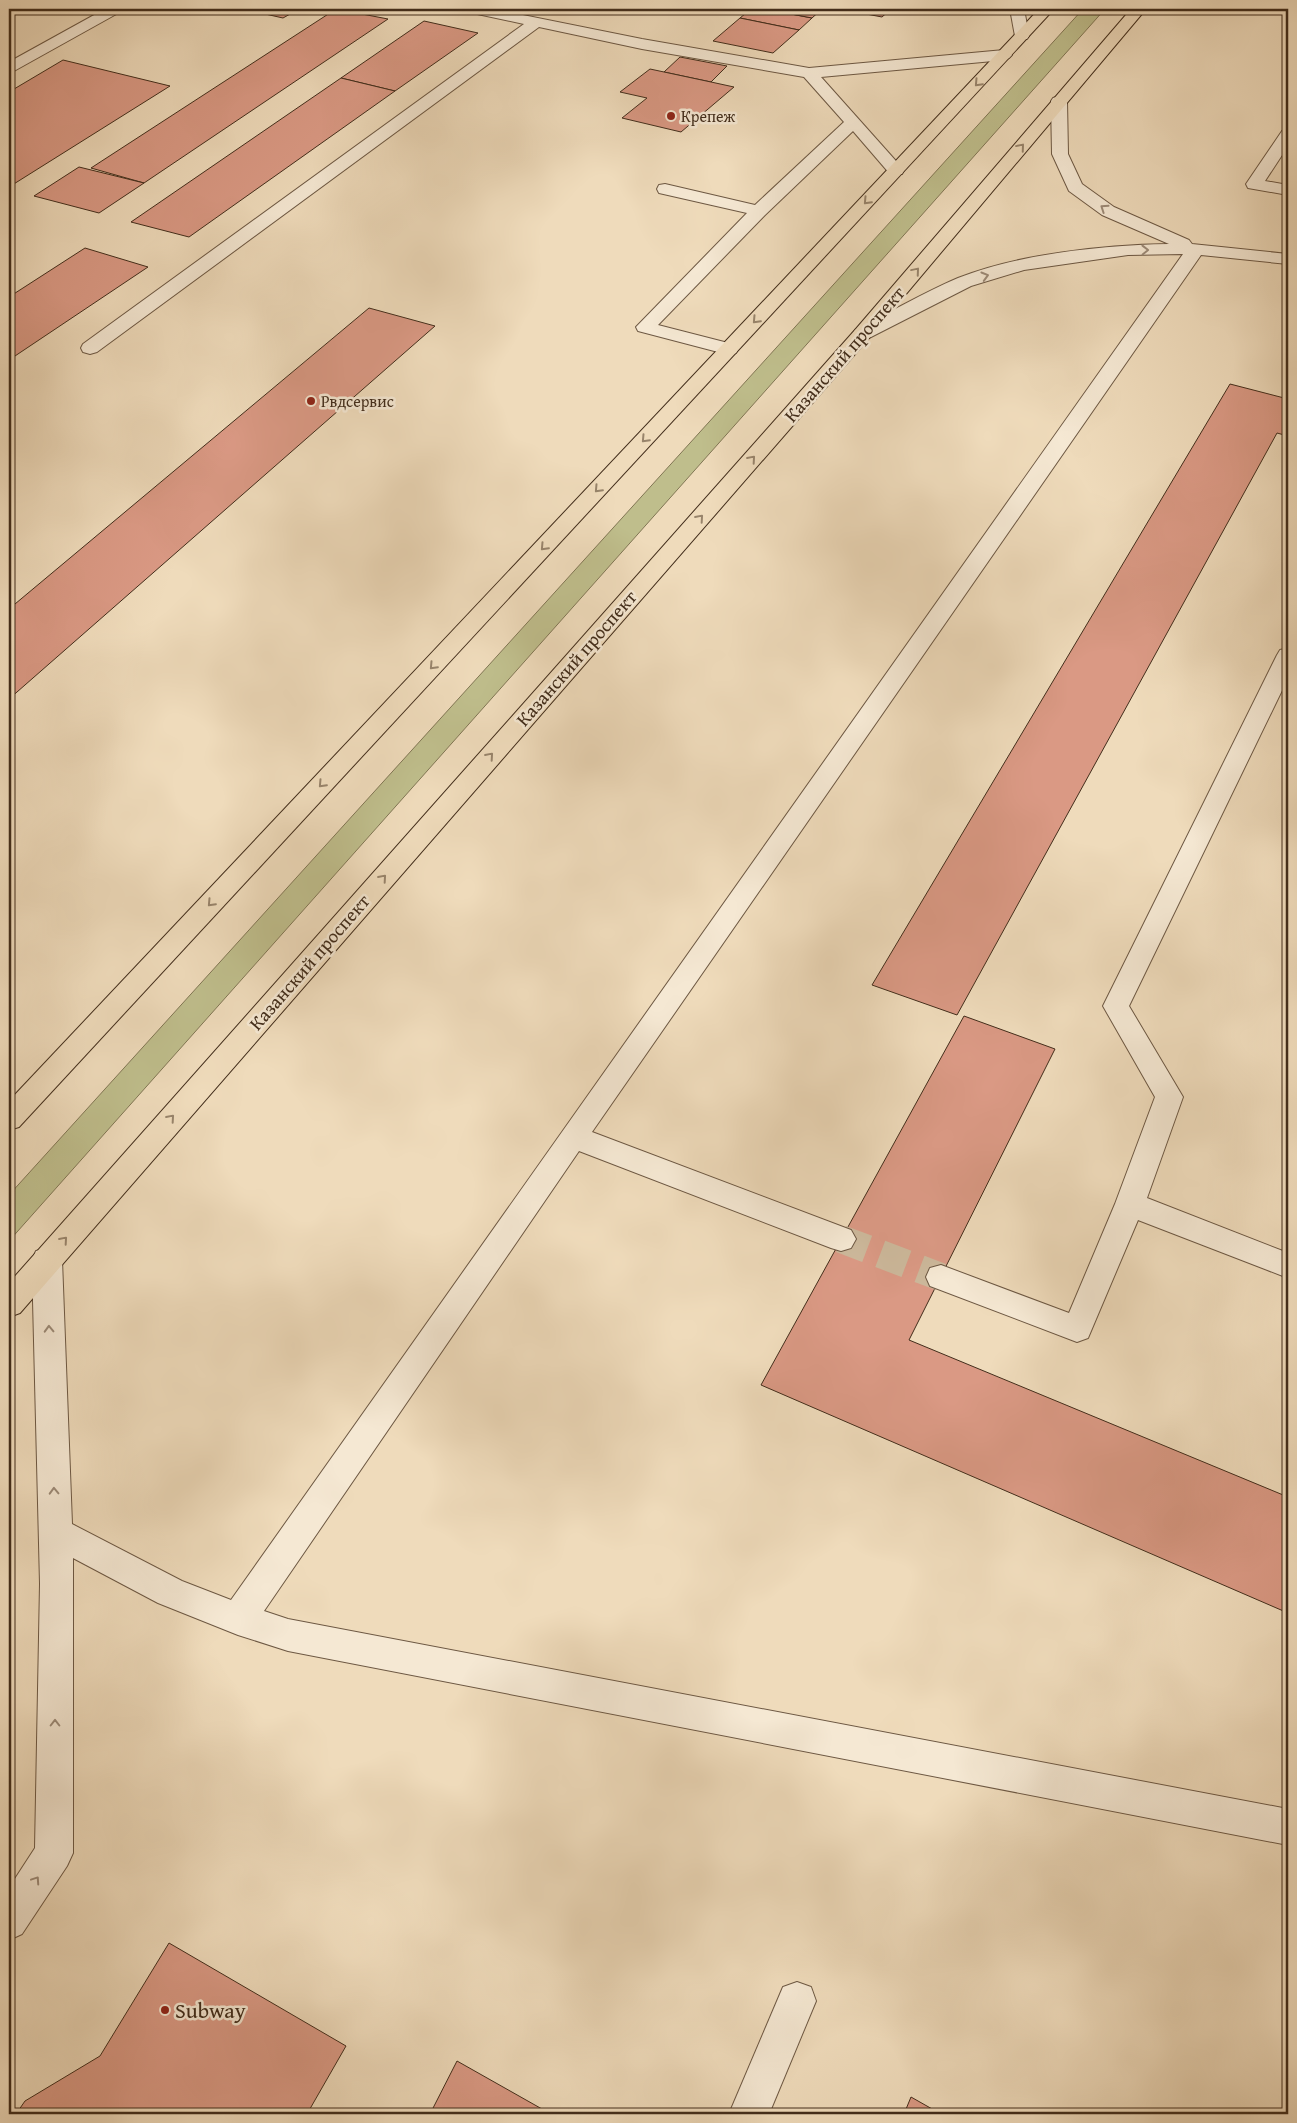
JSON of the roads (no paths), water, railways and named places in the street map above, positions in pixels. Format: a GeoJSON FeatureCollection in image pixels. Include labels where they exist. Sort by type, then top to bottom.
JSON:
{"type":"FeatureCollection","features":[{"type":"Feature","properties":{"kind":"main road"},"geometry":{"type":"LineString","coordinates":[[9,1119],[1047,9]]}},
{"type":"Feature","properties":{"kind":"main road","name":"Казанский проспект"},"geometry":{"type":"LineString","coordinates":[[9,1304],[862,334],[1139,9]]}},
{"type":"Feature","properties":{"kind":"street"},"geometry":{"type":"LineString","coordinates":[[9,68],[115,9]]}},
{"type":"Feature","properties":{"kind":"street"},"geometry":{"type":"LineString","coordinates":[[473,9],[642,44],[808,73],[1004,55]]}},
{"type":"Feature","properties":{"kind":"street"},"geometry":{"type":"LineString","coordinates":[[1017,9],[1022,36]]}},
{"type":"Feature","properties":{"kind":"street"},"geometry":{"type":"LineString","coordinates":[[90,348],[536,22]]}},
{"type":"Feature","properties":{"kind":"street"},"geometry":{"type":"LineString","coordinates":[[808,73],[896,170]]}},
{"type":"Feature","properties":{"kind":"street"},"geometry":{"type":"LineString","coordinates":[[1059,101],[1060,154],[1075,187],[1108,211],[1155,233],[1196,249]]}},
{"type":"Feature","properties":{"kind":"street"},"geometry":{"type":"LineString","coordinates":[[729,349],[645,327],[759,211],[853,122]]}},
{"type":"Feature","properties":{"kind":"street"},"geometry":{"type":"LineString","coordinates":[[1288,134],[1254,184],[1288,190]]}},
{"type":"Feature","properties":{"kind":"street"},"geometry":{"type":"LineString","coordinates":[[665,189],[759,211]]}},
{"type":"Feature","properties":{"kind":"street"},"geometry":{"type":"LineString","coordinates":[[238,1619],[1196,249]]}},
{"type":"Feature","properties":{"kind":"street"},"geometry":{"type":"LineString","coordinates":[[862,334],[965,282],[1022,265],[1128,250],[1196,249],[1288,258]]}},
{"type":"Feature","properties":{"kind":"street"},"geometry":{"type":"LineString","coordinates":[[941,1277],[1077,1328],[1130,1204],[1169,1097],[1116,1006],[1288,654]]}},
{"type":"Feature","properties":{"kind":"street"},"geometry":{"type":"LineString","coordinates":[[574,1137],[842,1239]]}},
{"type":"Feature","properties":{"kind":"street"},"geometry":{"type":"LineString","coordinates":[[1130,1204],[1288,1266]]}},
{"type":"Feature","properties":{"kind":"street"},"geometry":{"type":"LineString","coordinates":[[9,1921],[54,1853],[57,1584],[47,1260]]}},
{"type":"Feature","properties":{"kind":"street"},"geometry":{"type":"LineString","coordinates":[[55,1532],[170,1592],[238,1619],[288,1635],[1288,1827]]}},
{"type":"Feature","properties":{"kind":"street"},"geometry":{"type":"LineString","coordinates":[[749,2114],[797,2001]]}},
{"type":"Feature","properties":{"kind":"tunnel"},"geometry":{"type":"LineString","coordinates":[[841,1239],[941,1277]]}},
{"type":"Feature","properties":{"kind":"place","name":"Крепеж"},"geometry":{"type":"Point","coordinates":[671,116]}},
{"type":"Feature","properties":{"kind":"place","name":"Рвдсервис"},"geometry":{"type":"Point","coordinates":[311,401]}},
{"type":"Feature","properties":{"kind":"place","name":"Subway"},"geometry":{"type":"Point","coordinates":[165,2010]}}]}
